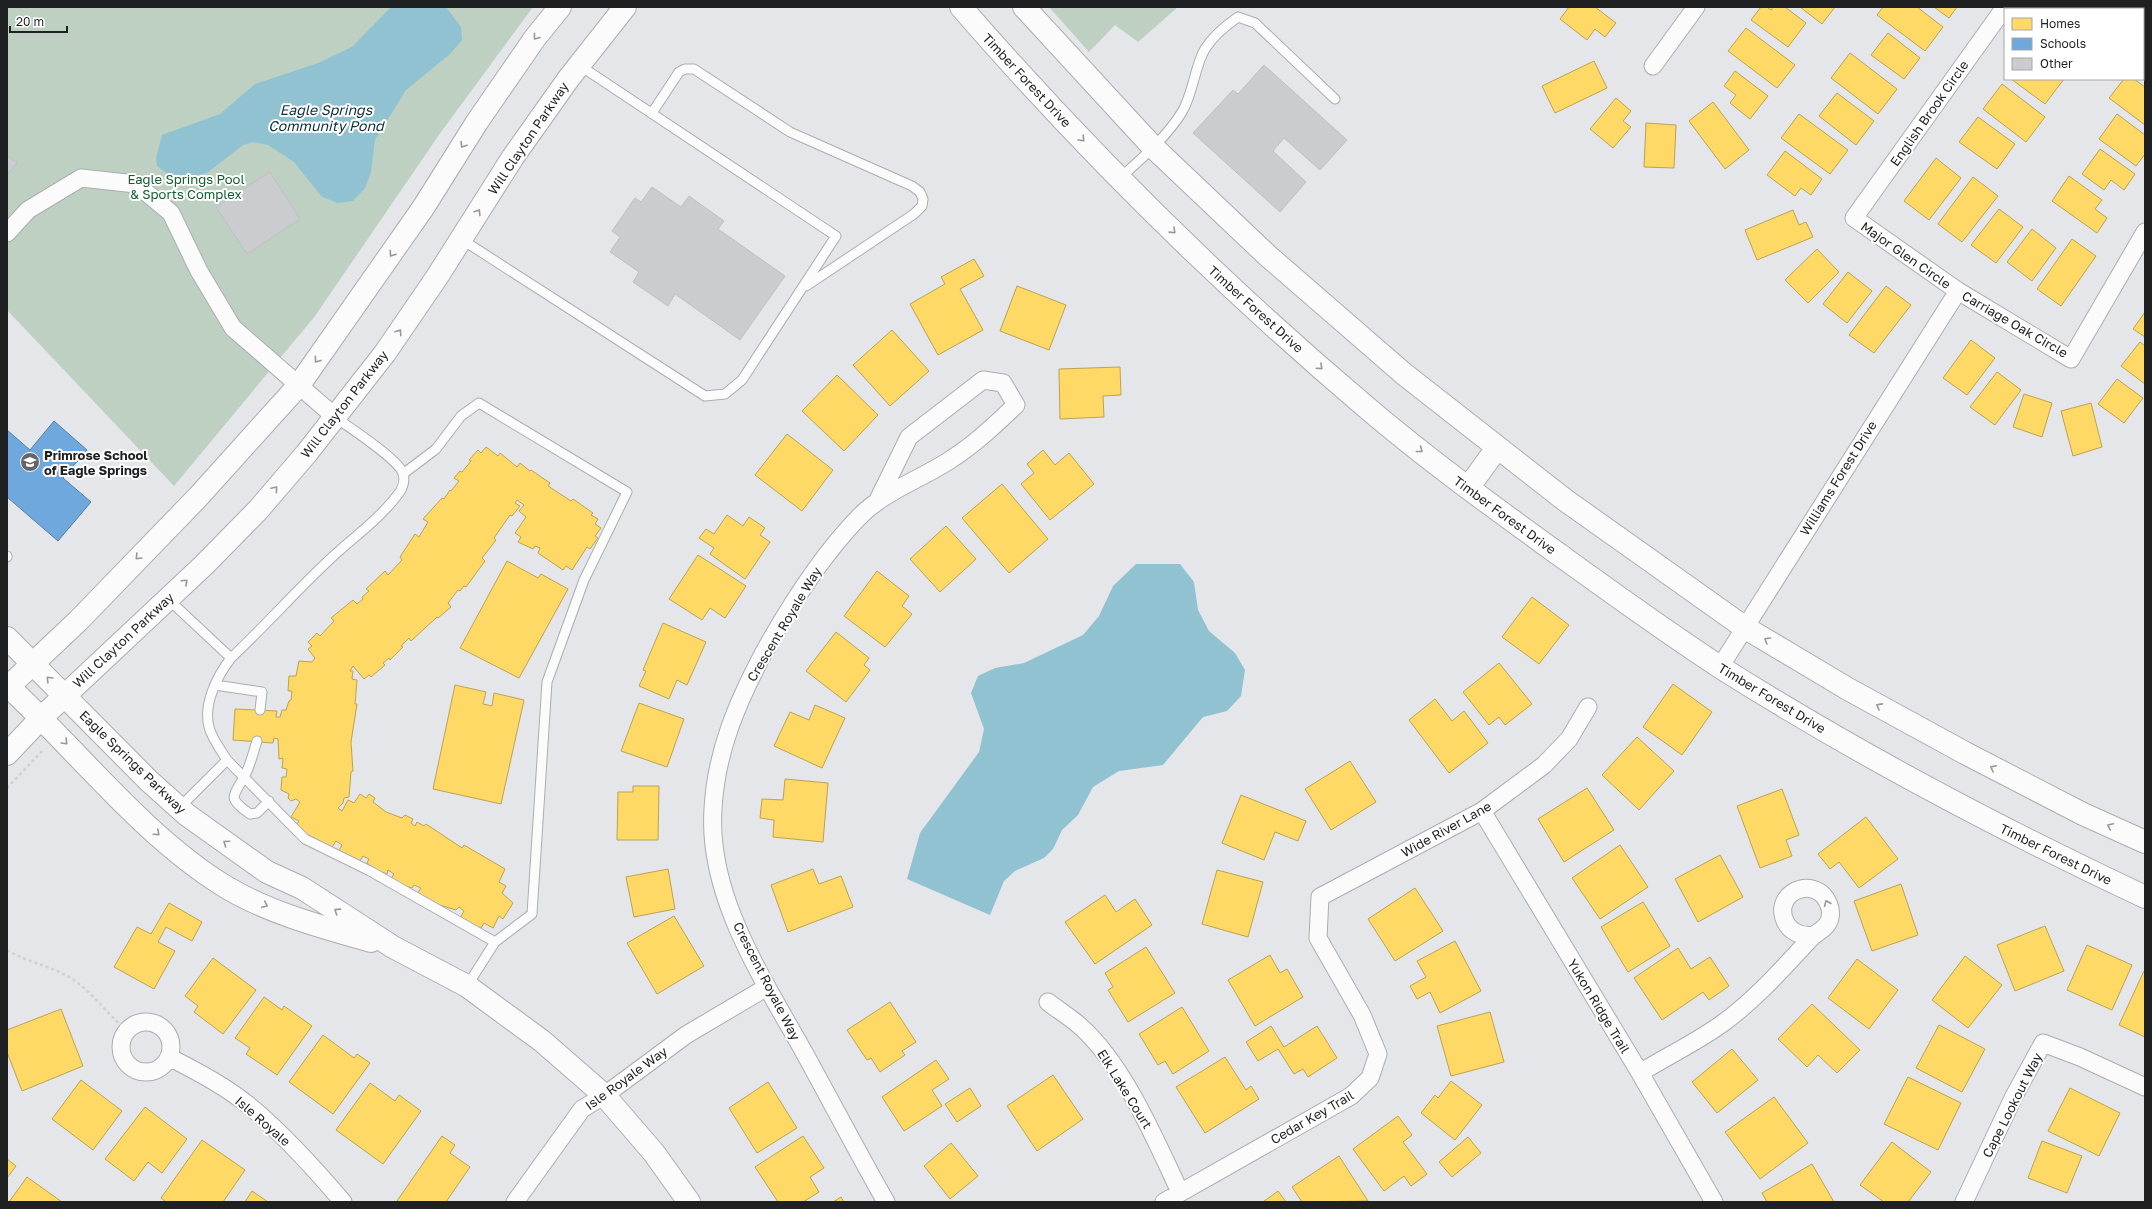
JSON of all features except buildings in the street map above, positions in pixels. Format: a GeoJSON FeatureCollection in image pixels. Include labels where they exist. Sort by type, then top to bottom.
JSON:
{"type":"FeatureCollection","features":[{"type":"Feature","properties":{"kind":"main road"},"geometry":{"type":"LineString","coordinates":[[8,687],[34,664],[198,496],[299,385],[423,208],[477,122],[535,38],[560,7]]}},
{"type":"Feature","properties":{"kind":"main road","name":"Will Clayton Parkway"},"geometry":{"type":"LineString","coordinates":[[7,754],[42,717],[168,598],[258,510],[306,454],[334,416],[385,354],[513,157],[579,65],[625,7]]}},
{"type":"Feature","properties":{"kind":"main road","name":"Timber Forest Drive"},"geometry":{"type":"LineString","coordinates":[[961,7],[1119,179],[1258,312],[1368,409],[1468,488],[1618,597],[1720,667],[1823,730],[1936,792],[2064,859],[2145,897]]}},
{"type":"Feature","properties":{"kind":"main road"},"geometry":{"type":"LineString","coordinates":[[1024,7],[1153,147],[1268,256],[1404,374],[1565,500],[1744,627],[1848,688],[1965,753],[2084,814],[2145,842]]}},
{"type":"Feature","properties":{"kind":"main road"},"geometry":{"type":"LineString","coordinates":[[1468,488],[1497,448]]}},
{"type":"Feature","properties":{"kind":"main road","name":"Eagle Springs Parkway"},"geometry":{"type":"LineString","coordinates":[[7,638],[149,781],[179,808],[267,872],[302,888],[393,947],[467,986],[542,1041],[605,1096],[654,1153],[690,1202]]}},
{"type":"Feature","properties":{"kind":"main road","name":"Eagle Springs Parkway"},"geometry":{"type":"LineString","coordinates":[[8,687],[42,717],[135,813],[182,856],[226,887],[298,919],[393,947]]}},
{"type":"Feature","properties":{"kind":"street"},"geometry":{"type":"LineString","coordinates":[[1652,66],[1696,7]]}},
{"type":"Feature","properties":{"kind":"street","name":"English Brook Circle"},"geometry":{"type":"LineString","coordinates":[[1854,218],[2004,8]]}},
{"type":"Feature","properties":{"kind":"street"},"geometry":{"type":"LineString","coordinates":[[7,233],[28,210],[81,178],[136,184],[171,213],[199,271],[233,328],[334,416]]}},
{"type":"Feature","properties":{"kind":"street","name":"Major Glen Circle"},"geometry":{"type":"LineString","coordinates":[[1854,218],[1958,291]]}},
{"type":"Feature","properties":{"kind":"street","name":"Carriage Oak Circle"},"geometry":{"type":"LineString","coordinates":[[1958,291],[2071,359],[2145,232]]}},
{"type":"Feature","properties":{"kind":"street","name":"Williams Forest Drive"},"geometry":{"type":"LineString","coordinates":[[1720,667],[1958,291]]}},
{"type":"Feature","properties":{"kind":"street","name":"Crescent Royale Way"},"geometry":{"type":"LineString","coordinates":[[877,502],[910,437],[983,380],[1003,383],[1016,404],[985,436],[949,461],[877,502],[862,514],[836,542],[813,574],[779,627],[753,673],[729,727],[717,768],[712,810],[715,852],[719,873],[740,932],[767,987],[886,1202]]}},
{"type":"Feature","properties":{"kind":"street","name":"Wide River Lane"},"geometry":{"type":"LineString","coordinates":[[1320,898],[1482,811],[1544,765],[1569,739],[1588,707]]}},
{"type":"Feature","properties":{"kind":"street","name":"Yukon Ridge Trail"},"geometry":{"type":"LineString","coordinates":[[1482,811],[1640,1073],[1714,1202]]}},
{"type":"Feature","properties":{"kind":"street","name":"Cedar Key Trail"},"geometry":{"type":"LineString","coordinates":[[1164,1202],[1352,1096],[1370,1078],[1378,1054],[1362,1015],[1318,938],[1320,898]]}},
{"type":"Feature","properties":{"kind":"street"},"geometry":{"type":"LineString","coordinates":[[1640,1073],[1708,1032],[1735,1013],[1784,968],[1815,935]]}},
{"type":"Feature","properties":{"kind":"street","name":"Isle Royale Way"},"geometry":{"type":"LineString","coordinates":[[515,1202],[582,1110],[605,1096],[686,1035],[767,987]]}},
{"type":"Feature","properties":{"kind":"street","name":"Elk Lake Court"},"geometry":{"type":"LineString","coordinates":[[1048,1002],[1080,1026],[1119,1075],[1148,1125],[1180,1192]]}},
{"type":"Feature","properties":{"kind":"street"},"geometry":{"type":"LineString","coordinates":[[142,1022],[151,1022],[166,1032],[170,1039],[171,1048],[169,1057],[159,1069],[144,1073],[129,1067],[121,1054],[120,1046],[127,1030],[142,1022]]}},
{"type":"Feature","properties":{"kind":"street","name":"Cape Lookout Way"},"geometry":{"type":"LineString","coordinates":[[1964,1202],[2014,1096],[2042,1043],[2080,1057],[2145,1087]]}},
{"type":"Feature","properties":{"kind":"street","name":"Isle Royale"},"geometry":{"type":"LineString","coordinates":[[169,1057],[210,1078],[252,1108],[317,1171],[343,1202]]}},
{"type":"Feature","properties":{"kind":"lane"},"geometry":{"type":"LineString","coordinates":[[1119,179],[1153,147],[1182,112],[1205,50],[1222,28],[1238,17],[1256,23],[1262,28],[1335,99]]}},
{"type":"Feature","properties":{"kind":"lane"},"geometry":{"type":"LineString","coordinates":[[461,239],[704,396],[726,394],[742,380],[836,236],[579,65]]}},
{"type":"Feature","properties":{"kind":"lane"},"geometry":{"type":"LineString","coordinates":[[652,113],[679,72],[685,69],[694,70],[790,132],[912,186],[920,192],[924,199],[922,206],[914,214],[801,289]]}},
{"type":"Feature","properties":{"kind":"lane"},"geometry":{"type":"LineString","coordinates":[[403,474],[436,449],[462,416],[479,402],[627,492],[584,580],[547,682],[532,914],[495,942],[467,986]]}},
{"type":"Feature","properties":{"kind":"lane"},"geometry":{"type":"LineString","coordinates":[[334,416],[391,459],[403,474],[404,483],[399,493],[386,508],[327,562],[231,658],[223,669],[215,685],[208,708],[209,726],[212,736],[227,760],[305,839],[370,871],[495,942]]}},
{"type":"Feature","properties":{"kind":"lane"},"geometry":{"type":"LineString","coordinates":[[168,598],[231,658]]}},
{"type":"Feature","properties":{"kind":"lane"},"geometry":{"type":"LineString","coordinates":[[215,685],[262,692],[260,710]]}},
{"type":"Feature","properties":{"kind":"lane"},"geometry":{"type":"LineString","coordinates":[[257,741],[244,777],[235,791],[234,798],[238,806],[250,814],[257,813],[269,801]]}},
{"type":"Feature","properties":{"kind":"lane"},"geometry":{"type":"LineString","coordinates":[[179,808],[227,760]]}},
{"type":"Feature","properties":{"kind":"path"},"geometry":{"type":"LineString","coordinates":[[7,950],[21,958],[62,973],[74,980],[89,993],[115,1022],[127,1030]]}},
{"type":"Feature","properties":{"kind":"green space","name":"Eagle Springs Pool & Sports Complex"},"geometry":{"type":"Polygon","coordinates":[[[7,7],[533,7],[441,132],[315,316],[174,486],[7,310],[7,7]]]}},
{"type":"Feature","properties":{"kind":"green space"},"geometry":{"type":"Polygon","coordinates":[[[1049,7],[1178,7],[1138,42],[1115,25],[1089,52],[1049,7]]]}},
{"type":"Feature","properties":{"kind":"water","name":"Eagle Springs Community Pond"},"geometry":{"type":"Polygon","coordinates":[[[391,7],[446,7],[461,27],[462,40],[450,54],[406,90],[375,140],[371,172],[365,188],[353,201],[338,203],[322,197],[294,162],[268,145],[253,142],[243,145],[207,173],[181,179],[171,176],[157,166],[156,158],[162,135],[220,114],[255,84],[318,63],[352,47],[391,7]]]}},
{"type":"Feature","properties":{"kind":"water"},"geometry":{"type":"Polygon","coordinates":[[[1136,564],[1180,564],[1194,582],[1198,610],[1209,631],[1235,653],[1245,670],[1241,696],[1227,711],[1203,717],[1163,765],[1119,771],[1093,787],[1078,815],[1062,830],[1053,849],[1044,858],[1015,871],[1004,881],[990,915],[907,879],[920,833],[979,752],[984,729],[971,693],[978,676],[995,668],[1024,663],[1083,635],[1099,616],[1113,586],[1136,564]]]}},
{"type":"Feature","properties":{"kind":"place","name":"Primrose School of Eagle Springs"},"geometry":{"type":"Point","coordinates":[30,462]}}]}
